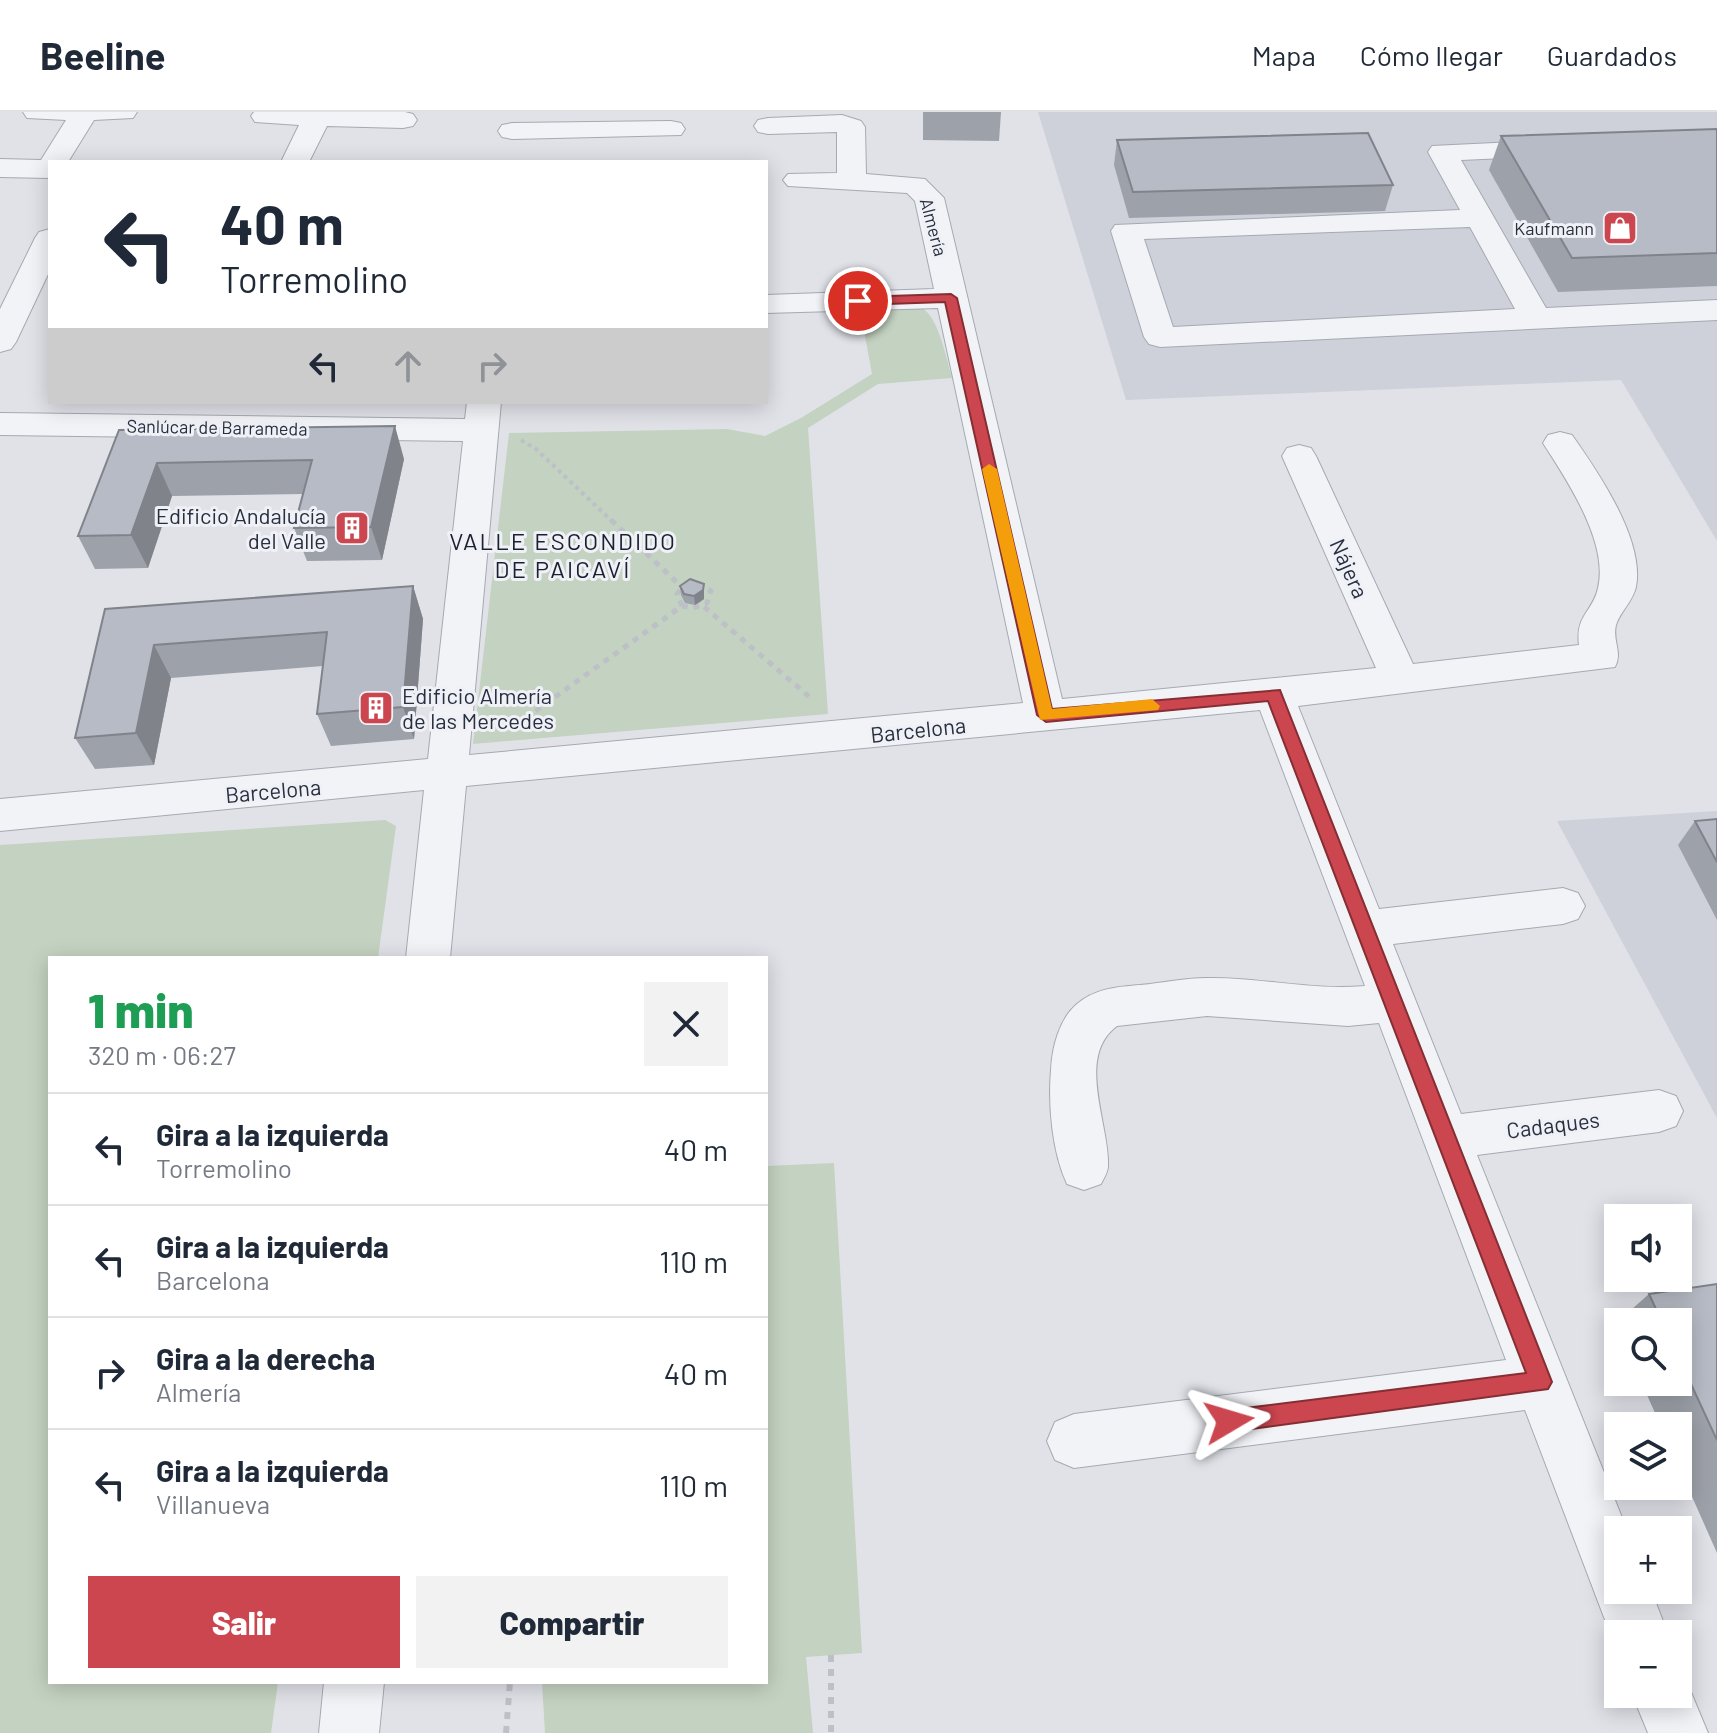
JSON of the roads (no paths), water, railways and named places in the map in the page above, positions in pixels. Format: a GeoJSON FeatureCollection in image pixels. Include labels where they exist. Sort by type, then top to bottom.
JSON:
{"type":"FeatureCollection","features":[{"type":"Feature","properties":{"kind":"street"},"geometry":{"type":"LineString","coordinates":[[37,112],[123,112]]}},
{"type":"Feature","properties":{"kind":"street"},"geometry":{"type":"LineString","coordinates":[[55,160],[85,112]]}},
{"type":"Feature","properties":{"kind":"street"},"geometry":{"type":"LineString","coordinates":[[265,116],[403,120]]}},
{"type":"Feature","properties":{"kind":"street"},"geometry":{"type":"LineString","coordinates":[[296,160],[317,118]]}},
{"type":"Feature","properties":{"kind":"street"},"geometry":{"type":"LineString","coordinates":[[768,126],[842,123],[851,127],[852,182]]}},
{"type":"Feature","properties":{"kind":"street"},"geometry":{"type":"LineString","coordinates":[[509,160],[512,125],[671,129]]}},
{"type":"Feature","properties":{"kind":"street"},"geometry":{"type":"LineString","coordinates":[[1536,318],[1442,152],[1580,148]]}},
{"type":"Feature","properties":{"kind":"street"},"geometry":{"type":"LineString","coordinates":[[0,168],[48,169]]}},
{"type":"Feature","properties":{"kind":"street","name":"Almería"},"geometry":{"type":"LineString","coordinates":[[798,180],[915,185],[924,190],[929,198],[1046,715]]}},
{"type":"Feature","properties":{"kind":"street"},"geometry":{"type":"LineString","coordinates":[[1480,218],[1126,231],[1160,337],[1717,310]]}},
{"type":"Feature","properties":{"kind":"street"},"geometry":{"type":"LineString","coordinates":[[0,342],[48,242]]}},
{"type":"Feature","properties":{"kind":"street"},"geometry":{"type":"LineString","coordinates":[[768,304],[951,298]]}},
{"type":"Feature","properties":{"kind":"street","name":"Sanlúcar de Barrameda"},"geometry":{"type":"LineString","coordinates":[[0,424],[482,424]]}},
{"type":"Feature","properties":{"kind":"street"},"geometry":{"type":"LineString","coordinates":[[428,956],[482,424]]}},
{"type":"Feature","properties":{"kind":"street","name":"Barcelona"},"geometry":{"type":"LineString","coordinates":[[0,815],[1274,694],[1601,657],[1595,627],[1618,587],[1618,570],[1593,493],[1560,443]]}},
{"type":"Feature","properties":{"kind":"street","name":"Nájera"},"geometry":{"type":"LineString","coordinates":[[1299,456],[1401,680]]}},
{"type":"Feature","properties":{"kind":"street"},"geometry":{"type":"LineString","coordinates":[[1274,694],[1604,1544]]}},
{"type":"Feature","properties":{"kind":"street"},"geometry":{"type":"LineString","coordinates":[[1365,929],[1563,906]]}},
{"type":"Feature","properties":{"kind":"street"},"geometry":{"type":"LineString","coordinates":[[1084,1168],[1073,1058],[1080,1033],[1097,1013],[1107,1008],[1207,997],[1348,1007],[1394,1002]]}},
{"type":"Feature","properties":{"kind":"street","name":"Cadaques"},"geometry":{"type":"LineString","coordinates":[[1446,1137],[1659,1111]]}},
{"type":"Feature","properties":{"kind":"street"},"geometry":{"type":"LineString","coordinates":[[1074,1441],[1541,1382]]}},
{"type":"Feature","properties":{"kind":"street"},"geometry":{"type":"LineString","coordinates":[[349,1733],[354,1684]]}},
{"type":"Feature","properties":{"kind":"street"},"geometry":{"type":"LineString","coordinates":[[1668,1708],[1678,1733]]}},
{"type":"Feature","properties":{"kind":"place","name":"Kaufmann"},"geometry":{"type":"Point","coordinates":[1620,228]}},
{"type":"Feature","properties":{"kind":"place","name":"Edificio Andalucía del Valle"},"geometry":{"type":"Point","coordinates":[352,528]}},
{"type":"Feature","properties":{"kind":"place","name":"Edificio Almería de las Mercedes"},"geometry":{"type":"Point","coordinates":[376,708]}},
{"type":"Feature","properties":{"kind":"district","name":"VALLE ESCONDIDO DE PAICAVÍ"},"geometry":{"type":"Point","coordinates":[563,554]}}]}
